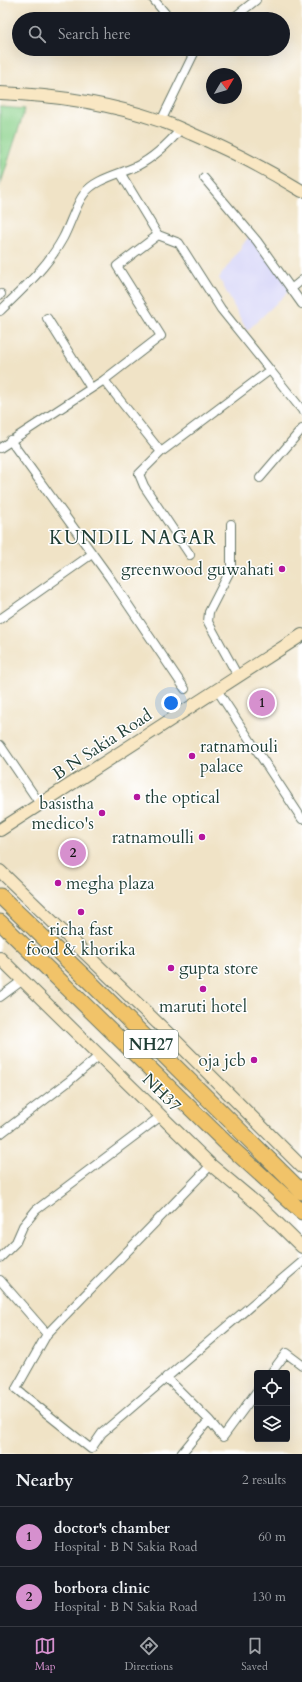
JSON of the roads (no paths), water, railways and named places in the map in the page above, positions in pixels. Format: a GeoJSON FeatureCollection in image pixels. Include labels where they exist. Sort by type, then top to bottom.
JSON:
{"type":"FeatureCollection","features":[{"type":"Feature","properties":{"kind":"highway","name":"NH27"},"geometry":{"type":"LineString","coordinates":[[0,896],[92,984],[302,1192]]}},
{"type":"Feature","properties":{"kind":"highway","name":"NH27"},"geometry":{"type":"LineString","coordinates":[[0,922],[222,1140],[302,1212]]}},
{"type":"Feature","properties":{"kind":"street"},"geometry":{"type":"LineString","coordinates":[[154,0],[164,12]]}},
{"type":"Feature","properties":{"kind":"street"},"geometry":{"type":"LineString","coordinates":[[241,12],[256,0]]}},
{"type":"Feature","properties":{"kind":"street"},"geometry":{"type":"LineString","coordinates":[[161,121],[193,56]]}},
{"type":"Feature","properties":{"kind":"street"},"geometry":{"type":"LineString","coordinates":[[0,93],[25,94],[88,102],[161,121],[218,145],[302,191]]}},
{"type":"Feature","properties":{"kind":"street"},"geometry":{"type":"LineString","coordinates":[[0,311],[24,288],[59,244],[84,194],[96,183],[138,166],[164,148],[181,129]]}},
{"type":"Feature","properties":{"kind":"street"},"geometry":{"type":"LineString","coordinates":[[120,174],[158,235],[179,244],[221,309],[302,410]]}},
{"type":"Feature","properties":{"kind":"street"},"geometry":{"type":"LineString","coordinates":[[204,178],[257,241],[302,304]]}},
{"type":"Feature","properties":{"kind":"street"},"geometry":{"type":"LineString","coordinates":[[0,448],[10,440],[104,380],[161,336],[117,266],[158,235]]}},
{"type":"Feature","properties":{"kind":"street"},"geometry":{"type":"LineString","coordinates":[[291,289],[302,280]]}},
{"type":"Feature","properties":{"kind":"street"},"geometry":{"type":"LineString","coordinates":[[47,318],[91,388]]}},
{"type":"Feature","properties":{"kind":"street"},"geometry":{"type":"LineString","coordinates":[[190,555],[144,486],[139,474],[161,452],[270,370]]}},
{"type":"Feature","properties":{"kind":"street"},"geometry":{"type":"LineString","coordinates":[[104,380],[161,452]]}},
{"type":"Feature","properties":{"kind":"street"},"geometry":{"type":"LineString","coordinates":[[260,478],[302,429]]}},
{"type":"Feature","properties":{"kind":"street"},"geometry":{"type":"LineString","coordinates":[[10,440],[92,554],[185,689]]}},
{"type":"Feature","properties":{"kind":"street"},"geometry":{"type":"LineString","coordinates":[[231,524],[231,570],[209,612],[208,622],[234,669]]}},
{"type":"Feature","properties":{"kind":"street"},"geometry":{"type":"LineString","coordinates":[[0,619],[92,554]]}},
{"type":"Feature","properties":{"kind":"street","name":"B N Sakia Road"},"geometry":{"type":"LineString","coordinates":[[0,820],[302,625]]}},
{"type":"Feature","properties":{"kind":"street","name":"B N Sakia Road"},"geometry":{"type":"LineString","coordinates":[[0,830],[302,634]]}},
{"type":"Feature","properties":{"kind":"street"},"geometry":{"type":"LineString","coordinates":[[217,690],[302,819]]}},
{"type":"Feature","properties":{"kind":"street"},"geometry":{"type":"LineString","coordinates":[[0,745],[36,798]]}},
{"type":"Feature","properties":{"kind":"street"},"geometry":{"type":"LineString","coordinates":[[295,808],[302,803]]}},
{"type":"Feature","properties":{"kind":"street"},"geometry":{"type":"LineString","coordinates":[[0,871],[173,1038],[302,1167]]}},
{"type":"Feature","properties":{"kind":"street","name":"NH37"},"geometry":{"type":"LineString","coordinates":[[0,958],[211,1165],[261,1207],[302,1247]]}},
{"type":"Feature","properties":{"kind":"street"},"geometry":{"type":"LineString","coordinates":[[0,997],[22,980]]}},
{"type":"Feature","properties":{"kind":"street"},"geometry":{"type":"LineString","coordinates":[[0,1134],[68,1082],[100,1055]]}},
{"type":"Feature","properties":{"kind":"street"},"geometry":{"type":"LineString","coordinates":[[0,1258],[16,1242],[23,1226],[36,1210],[161,1116]]}},
{"type":"Feature","properties":{"kind":"street"},"geometry":{"type":"LineString","coordinates":[[211,1165],[47,1334],[16,1389],[92,1449],[102,1433],[302,1262]]}},
{"type":"Feature","properties":{"kind":"street"},"geometry":{"type":"LineString","coordinates":[[0,1280],[47,1334]]}},
{"type":"Feature","properties":{"kind":"street"},"geometry":{"type":"LineString","coordinates":[[273,1370],[286,1353],[302,1365]]}},
{"type":"Feature","properties":{"kind":"street"},"geometry":{"type":"LineString","coordinates":[[166,1377],[209,1420],[223,1437],[254,1395]]}},
{"type":"Feature","properties":{"kind":"street"},"geometry":{"type":"LineString","coordinates":[[181,1454],[209,1420]]}},
{"type":"Feature","properties":{"kind":"place","name":"greenwood guwahati"},"geometry":{"type":"Point","coordinates":[282,569]}},
{"type":"Feature","properties":{"kind":"place","name":"doctor's chamber"},"geometry":{"type":"Point","coordinates":[262,703]}},
{"type":"Feature","properties":{"kind":"place","name":"ratnamouli palace"},"geometry":{"type":"Point","coordinates":[192,756]}},
{"type":"Feature","properties":{"kind":"place","name":"the optical"},"geometry":{"type":"Point","coordinates":[137,797]}},
{"type":"Feature","properties":{"kind":"place","name":"basistha medico's"},"geometry":{"type":"Point","coordinates":[102,813]}},
{"type":"Feature","properties":{"kind":"place","name":"ratnamoulli"},"geometry":{"type":"Point","coordinates":[202,837]}},
{"type":"Feature","properties":{"kind":"place","name":"borbora clinic"},"geometry":{"type":"Point","coordinates":[73,853]}},
{"type":"Feature","properties":{"kind":"place","name":"megha plaza"},"geometry":{"type":"Point","coordinates":[58,883]}},
{"type":"Feature","properties":{"kind":"place","name":"richa fast food & khorika"},"geometry":{"type":"Point","coordinates":[81,912]}},
{"type":"Feature","properties":{"kind":"place","name":"gupta store"},"geometry":{"type":"Point","coordinates":[171,968]}},
{"type":"Feature","properties":{"kind":"place","name":"maruti hotel"},"geometry":{"type":"Point","coordinates":[203,989]}},
{"type":"Feature","properties":{"kind":"place","name":"oja jcb"},"geometry":{"type":"Point","coordinates":[254,1060]}},
{"type":"Feature","properties":{"kind":"district","name":"KUNDIL NAGAR"},"geometry":{"type":"Point","coordinates":[133,537]}}]}
